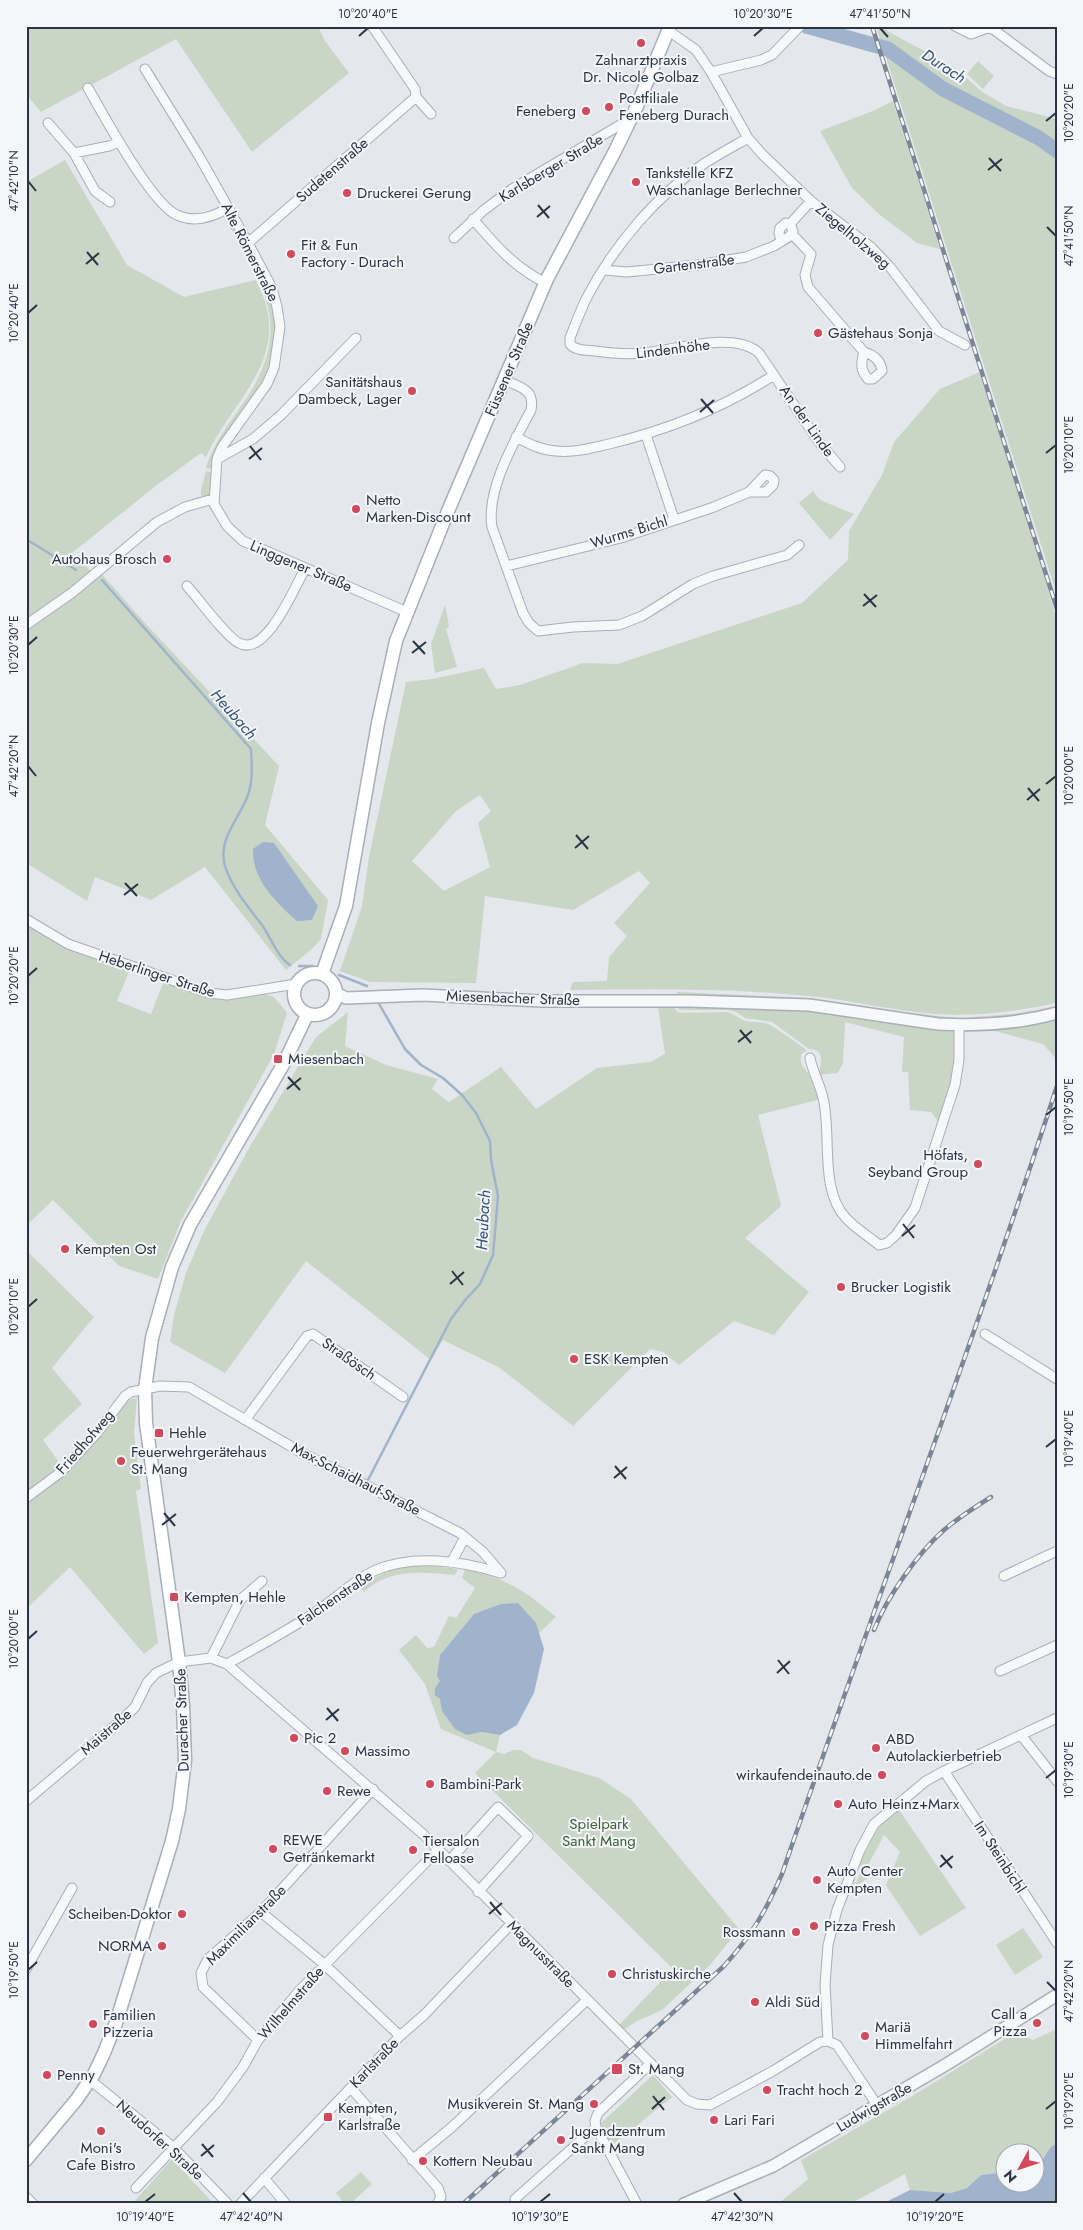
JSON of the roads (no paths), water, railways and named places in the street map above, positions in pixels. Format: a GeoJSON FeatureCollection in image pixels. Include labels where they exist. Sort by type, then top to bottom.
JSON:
{"type":"FeatureCollection","features":[{"type":"Feature","properties":{"kind":"main road","name":"Füssener Straße"},"geometry":{"type":"LineString","coordinates":[[322,974],[346,906],[378,723],[396,642],[407,612],[546,283],[630,119],[670,29]]}},
{"type":"Feature","properties":{"kind":"main road"},"geometry":{"type":"LineString","coordinates":[[312,973],[322,974],[332,981],[336,993],[334,1003],[327,1012],[316,1016],[307,1014],[297,1006],[293,996],[296,984],[302,977],[312,973]]}},
{"type":"Feature","properties":{"kind":"main road","name":"Duracher Straße"},"geometry":{"type":"LineString","coordinates":[[26,2160],[72,2106],[90,2080],[104,2053],[116,2023],[172,1841],[179,1809],[185,1760],[179,1662],[146,1418],[146,1392],[152,1335],[172,1267],[190,1225],[284,1063],[307,1014]]}},
{"type":"Feature","properties":{"kind":"street"},"geometry":{"type":"LineString","coordinates":[[372,26],[415,89],[416,96],[431,114]]}},
{"type":"Feature","properties":{"kind":"street"},"geometry":{"type":"LineString","coordinates":[[955,26],[971,34],[987,28],[993,29],[1049,71],[1057,74]]}},
{"type":"Feature","properties":{"kind":"street"},"geometry":{"type":"LineString","coordinates":[[711,72],[761,60],[772,55],[799,28]]}},
{"type":"Feature","properties":{"kind":"street","name":"Ziegelholzweg"},"geometry":{"type":"LineString","coordinates":[[670,29],[696,50],[711,72],[748,138],[811,201],[871,247],[890,267],[939,331],[965,345]]}},
{"type":"Feature","properties":{"kind":"street","name":"Alte Römerstraße"},"geometry":{"type":"LineString","coordinates":[[145,69],[199,156],[248,243],[272,288],[277,307],[280,327],[274,368],[266,384],[222,447],[217,459],[213,499]]}},
{"type":"Feature","properties":{"kind":"street"},"geometry":{"type":"LineString","coordinates":[[88,88],[119,142],[157,198],[177,215],[197,219],[214,216],[228,208]]}},
{"type":"Feature","properties":{"kind":"street","name":"Sudetenstraße"},"geometry":{"type":"LineString","coordinates":[[248,243],[416,96]]}},
{"type":"Feature","properties":{"kind":"street","name":"Karlsberger Straße"},"geometry":{"type":"LineString","coordinates":[[454,238],[473,219],[512,189],[630,119]]}},
{"type":"Feature","properties":{"kind":"street"},"geometry":{"type":"LineString","coordinates":[[48,123],[74,153],[95,191],[110,202]]}},
{"type":"Feature","properties":{"kind":"street"},"geometry":{"type":"LineString","coordinates":[[604,270],[634,227],[667,193],[704,164],[748,138]]}},
{"type":"Feature","properties":{"kind":"street"},"geometry":{"type":"LineString","coordinates":[[74,153],[109,146],[119,142]]}},
{"type":"Feature","properties":{"kind":"street"},"geometry":{"type":"LineString","coordinates":[[781,241],[780,228],[786,223],[790,224],[811,201]]}},
{"type":"Feature","properties":{"kind":"street"},"geometry":{"type":"LineString","coordinates":[[473,219],[507,258],[532,276],[546,283]]}},
{"type":"Feature","properties":{"kind":"street"},"geometry":{"type":"LineString","coordinates":[[790,224],[793,227],[792,234],[811,254],[805,275],[808,287],[864,352]]}},
{"type":"Feature","properties":{"kind":"street","name":"Gartenstraße"},"geometry":{"type":"LineString","coordinates":[[604,270],[627,272],[698,266],[746,257],[774,246],[792,234]]}},
{"type":"Feature","properties":{"kind":"street","name":"Lindenhöhe"},"geometry":{"type":"LineString","coordinates":[[604,270],[586,300],[570,338],[570,344],[573,348],[623,354],[708,343],[747,345],[759,353],[774,375]]}},
{"type":"Feature","properties":{"kind":"street"},"geometry":{"type":"LineString","coordinates":[[217,459],[253,440],[281,415],[356,338]]}},
{"type":"Feature","properties":{"kind":"street"},"geometry":{"type":"LineString","coordinates":[[516,437],[543,449],[566,452],[646,435],[690,420],[744,395],[774,375]]}},
{"type":"Feature","properties":{"kind":"street","name":"An der Linde"},"geometry":{"type":"LineString","coordinates":[[774,375],[819,442],[840,467]]}},
{"type":"Feature","properties":{"kind":"street"},"geometry":{"type":"LineString","coordinates":[[504,380],[524,388],[533,401],[531,410],[516,437],[491,506],[492,527],[523,613],[529,623],[538,631],[573,626],[619,625],[642,616],[694,584],[713,576],[787,555],[800,545]]}},
{"type":"Feature","properties":{"kind":"street"},"geometry":{"type":"LineString","coordinates":[[646,435],[674,519]]}},
{"type":"Feature","properties":{"kind":"street","name":"Wurms Bichl"},"geometry":{"type":"LineString","coordinates":[[507,566],[620,538],[749,492]]}},
{"type":"Feature","properties":{"kind":"street"},"geometry":{"type":"LineString","coordinates":[[26,625],[73,592],[157,522],[184,507],[213,499]]}},
{"type":"Feature","properties":{"kind":"street","name":"Linggener Straße"},"geometry":{"type":"LineString","coordinates":[[213,499],[227,526],[242,542],[407,612]]}},
{"type":"Feature","properties":{"kind":"street"},"geometry":{"type":"LineString","coordinates":[[187,586],[232,639],[243,645],[250,646],[263,638],[276,623],[305,569]]}},
{"type":"Feature","properties":{"kind":"street","name":"Heberlinger Straße"},"geometry":{"type":"LineString","coordinates":[[26,919],[68,944],[209,993],[227,995],[296,984]]}},
{"type":"Feature","properties":{"kind":"street","name":"Miesenbacher Straße"},"geometry":{"type":"LineString","coordinates":[[336,993],[346,998],[423,995],[542,1001],[690,1001],[809,1005],[938,1024],[960,1025],[989,1025],[1057,1013]]}},
{"type":"Feature","properties":{"kind":"street"},"geometry":{"type":"LineString","coordinates":[[810,1058],[813,1074],[823,1097],[828,1167],[835,1202],[845,1217],[879,1245],[887,1243],[896,1235],[914,1208],[955,1085],[959,1060],[960,1025]]}},
{"type":"Feature","properties":{"kind":"street","name":"Straßösch"},"geometry":{"type":"LineString","coordinates":[[245,1420],[307,1336],[313,1334],[403,1396]]}},
{"type":"Feature","properties":{"kind":"street"},"geometry":{"type":"LineString","coordinates":[[985,1334],[1057,1379]]}},
{"type":"Feature","properties":{"kind":"street","name":"Max-Schaidhauf-Straße"},"geometry":{"type":"LineString","coordinates":[[146,1392],[160,1386],[189,1387],[304,1454],[444,1524],[483,1552],[500,1573]]}},
{"type":"Feature","properties":{"kind":"street","name":"Friedhofweg"},"geometry":{"type":"LineString","coordinates":[[26,1498],[61,1472],[97,1433],[122,1398],[131,1392],[146,1392]]}},
{"type":"Feature","properties":{"kind":"street"},"geometry":{"type":"LineString","coordinates":[[451,1563],[464,1537]]}},
{"type":"Feature","properties":{"kind":"street"},"geometry":{"type":"LineString","coordinates":[[1004,1576],[1057,1550]]}},
{"type":"Feature","properties":{"kind":"street","name":"Falchenstraße"},"geometry":{"type":"LineString","coordinates":[[227,1664],[298,1624],[376,1570],[398,1563],[420,1561],[481,1567],[500,1573]]}},
{"type":"Feature","properties":{"kind":"street"},"geometry":{"type":"LineString","coordinates":[[211,1658],[240,1600],[262,1581]]}},
{"type":"Feature","properties":{"kind":"street"},"geometry":{"type":"LineString","coordinates":[[1000,1671],[1057,1645]]}},
{"type":"Feature","properties":{"kind":"street","name":"Magnusstraße"},"geometry":{"type":"LineString","coordinates":[[179,1662],[211,1658],[227,1664],[373,1789],[438,1850],[687,2100],[697,2104],[710,2105],[773,2071],[820,2042],[828,2041]]}},
{"type":"Feature","properties":{"kind":"street","name":"Maistraße"},"geometry":{"type":"LineString","coordinates":[[26,1801],[123,1719],[134,1707],[147,1683],[156,1673],[179,1662]]}},
{"type":"Feature","properties":{"kind":"street"},"geometry":{"type":"LineString","coordinates":[[877,2105],[837,2045],[828,2041],[825,1985],[828,1945],[838,1910],[860,1850],[874,1824],[926,1782],[944,1771],[1057,1718]]}},
{"type":"Feature","properties":{"kind":"street"},"geometry":{"type":"LineString","coordinates":[[1022,1735],[1057,1781]]}},
{"type":"Feature","properties":{"kind":"street","name":"Im Steinbichl"},"geometry":{"type":"LineString","coordinates":[[944,1771],[1057,1943]]}},
{"type":"Feature","properties":{"kind":"street","name":"Maximilianstraße"},"geometry":{"type":"LineString","coordinates":[[258,2040],[203,1987],[201,1973],[208,1959],[261,1912],[373,1789]]}},
{"type":"Feature","properties":{"kind":"street"},"geometry":{"type":"LineString","coordinates":[[449,1861],[498,1807],[528,1836],[478,1892]]}},
{"type":"Feature","properties":{"kind":"street","name":"Wilhelmstraße"},"geometry":{"type":"LineString","coordinates":[[136,2188],[217,2102],[244,2067],[258,2040],[299,1991],[438,1850]]}},
{"type":"Feature","properties":{"kind":"street"},"geometry":{"type":"LineString","coordinates":[[26,1968],[72,1888]]}},
{"type":"Feature","properties":{"kind":"street"},"geometry":{"type":"LineString","coordinates":[[261,1912],[324,1964],[400,2036]]}},
{"type":"Feature","properties":{"kind":"street","name":"Karlstraße"},"geometry":{"type":"LineString","coordinates":[[240,2204],[400,2036],[424,2015],[511,1924]]}},
{"type":"Feature","properties":{"kind":"street","name":"Ludwigstraße"},"geometry":{"type":"LineString","coordinates":[[684,2204],[773,2166],[1057,1996]]}},
{"type":"Feature","properties":{"kind":"street"},"geometry":{"type":"LineString","coordinates":[[412,2160],[452,2127],[587,2000]]}},
{"type":"Feature","properties":{"kind":"street"},"geometry":{"type":"LineString","coordinates":[[637,2204],[596,2127],[595,2121],[598,2113],[651,2063]]}},
{"type":"Feature","properties":{"kind":"street","name":"Neudorfer Straße"},"geometry":{"type":"LineString","coordinates":[[90,2080],[173,2147],[228,2204]]}},
{"type":"Feature","properties":{"kind":"street"},"geometry":{"type":"LineString","coordinates":[[351,2088],[438,2188],[441,2197],[437,2204]]}},
{"type":"Feature","properties":{"kind":"street"},"geometry":{"type":"LineString","coordinates":[[515,2199],[596,2127]]}},
{"type":"Feature","properties":{"kind":"street"},"geometry":{"type":"LineString","coordinates":[[264,2178],[286,2204]]}},
{"type":"Feature","properties":{"kind":"street"},"geometry":{"type":"LineString","coordinates":[[26,2197],[33,2204]]}},
{"type":"Feature","properties":{"kind":"water"},"geometry":{"type":"Polygon","coordinates":[[[263,842],[274,843],[318,906],[312,920],[297,921],[267,890],[256,871],[253,849],[263,842]]]}},
{"type":"Feature","properties":{"kind":"water"},"geometry":{"type":"Polygon","coordinates":[[[518,1603],[536,1623],[544,1649],[534,1693],[517,1725],[500,1735],[481,1732],[467,1735],[455,1729],[442,1711],[440,1699],[435,1695],[435,1688],[440,1681],[437,1676],[440,1655],[474,1614],[501,1604],[518,1603]]]}},
{"type":"Feature","properties":{"kind":"water"},"geometry":{"type":"Polygon","coordinates":[[[1057,2143],[1057,2204],[882,2204],[910,2190],[951,2193],[967,2188],[981,2175],[996,2173],[996,2192],[1046,2192],[1046,2154],[1050,2148],[1057,2143]]]}},
{"type":"Feature","properties":{"kind":"waterway","name":"Durach"},"geometry":{"type":"LineString","coordinates":[[806,26],[888,49],[943,89],[1039,138],[1057,151]]}},
{"type":"Feature","properties":{"kind":"waterway","name":"Heubach"},"geometry":{"type":"LineString","coordinates":[[26,539],[76,570]]}},
{"type":"Feature","properties":{"kind":"waterway","name":"Heubach"},"geometry":{"type":"LineString","coordinates":[[102,580],[251,749],[252,772],[250,790],[230,829],[223,856],[228,874],[241,897],[262,925],[274,946],[290,965]]}},
{"type":"Feature","properties":{"kind":"waterway","name":"Heubach"},"geometry":{"type":"LineString","coordinates":[[299,966],[313,966]]}},
{"type":"Feature","properties":{"kind":"waterway","name":"Heubach"},"geometry":{"type":"LineString","coordinates":[[339,975],[367,986]]}},
{"type":"Feature","properties":{"kind":"waterway","name":"Heubach"},"geometry":{"type":"LineString","coordinates":[[368,1480],[451,1319],[480,1284],[493,1255],[498,1196],[491,1160],[490,1141],[476,1113],[462,1095],[443,1078],[421,1065],[405,1049],[378,1002]]}},
{"type":"Feature","properties":{"kind":"railway"},"geometry":{"type":"LineString","coordinates":[[872,26],[1057,609]]}},
{"type":"Feature","properties":{"kind":"railway"},"geometry":{"type":"LineString","coordinates":[[463,2204],[724,1966],[757,1923],[770,1900],[782,1874],[956,1382],[1057,1086]]}},
{"type":"Feature","properties":{"kind":"railway"},"geometry":{"type":"LineString","coordinates":[[874,1630],[895,1590],[913,1563],[949,1526],[991,1497]]}},
{"type":"Feature","properties":{"kind":"place","name":"Zahnarztpraxis Dr. Nicole Golbaz"},"geometry":{"type":"Point","coordinates":[641,43]}},
{"type":"Feature","properties":{"kind":"place","name":"Postfiliale Feneberg Durach"},"geometry":{"type":"Point","coordinates":[609,107]}},
{"type":"Feature","properties":{"kind":"place","name":"Feneberg"},"geometry":{"type":"Point","coordinates":[586,111]}},
{"type":"Feature","properties":{"kind":"place","name":"Tankstelle KFZ Waschanlage Berlechner"},"geometry":{"type":"Point","coordinates":[636,182]}},
{"type":"Feature","properties":{"kind":"place","name":"Druckerei Gerung"},"geometry":{"type":"Point","coordinates":[347,193]}},
{"type":"Feature","properties":{"kind":"place","name":"Fit & Fun Factory - Durach"},"geometry":{"type":"Point","coordinates":[291,254]}},
{"type":"Feature","properties":{"kind":"place","name":"Gästehaus Sonja"},"geometry":{"type":"Point","coordinates":[818,333]}},
{"type":"Feature","properties":{"kind":"place","name":"Sanitätshaus Dambeck, Lager"},"geometry":{"type":"Point","coordinates":[412,391]}},
{"type":"Feature","properties":{"kind":"place","name":"Netto Marken-Discount"},"geometry":{"type":"Point","coordinates":[356,509]}},
{"type":"Feature","properties":{"kind":"place","name":"Autohaus Brosch"},"geometry":{"type":"Point","coordinates":[167,559]}},
{"type":"Feature","properties":{"kind":"place","name":"Miesenbach"},"geometry":{"type":"Point","coordinates":[278,1059]}},
{"type":"Feature","properties":{"kind":"place","name":"Höfats, Seyband Group"},"geometry":{"type":"Point","coordinates":[978,1164]}},
{"type":"Feature","properties":{"kind":"place","name":"Kempten Ost"},"geometry":{"type":"Point","coordinates":[65,1249]}},
{"type":"Feature","properties":{"kind":"place","name":"Brucker Logistik"},"geometry":{"type":"Point","coordinates":[841,1287]}},
{"type":"Feature","properties":{"kind":"place","name":"ESK Kempten"},"geometry":{"type":"Point","coordinates":[574,1359]}},
{"type":"Feature","properties":{"kind":"place","name":"Hehle"},"geometry":{"type":"Point","coordinates":[159,1433]}},
{"type":"Feature","properties":{"kind":"place","name":"Feuerwehrgerätehaus St. Mang"},"geometry":{"type":"Point","coordinates":[121,1461]}},
{"type":"Feature","properties":{"kind":"place","name":"Kempten, Hehle"},"geometry":{"type":"Point","coordinates":[174,1597]}},
{"type":"Feature","properties":{"kind":"place","name":"Pic 2"},"geometry":{"type":"Point","coordinates":[294,1738]}},
{"type":"Feature","properties":{"kind":"place","name":"ABD Autolackierbetrieb"},"geometry":{"type":"Point","coordinates":[876,1748]}},
{"type":"Feature","properties":{"kind":"place","name":"Massimo"},"geometry":{"type":"Point","coordinates":[345,1751]}},
{"type":"Feature","properties":{"kind":"place","name":"wirkaufendeinauto.de"},"geometry":{"type":"Point","coordinates":[882,1775]}},
{"type":"Feature","properties":{"kind":"place","name":"Bambini-Park"},"geometry":{"type":"Point","coordinates":[430,1784]}},
{"type":"Feature","properties":{"kind":"place","name":"Rewe"},"geometry":{"type":"Point","coordinates":[327,1791]}},
{"type":"Feature","properties":{"kind":"place","name":"Auto Heinz+Marx"},"geometry":{"type":"Point","coordinates":[838,1804]}},
{"type":"Feature","properties":{"kind":"place","name":"REWE Getränkemarkt"},"geometry":{"type":"Point","coordinates":[273,1849]}},
{"type":"Feature","properties":{"kind":"place","name":"Tiersalon Felloase"},"geometry":{"type":"Point","coordinates":[413,1850]}},
{"type":"Feature","properties":{"kind":"place","name":"Auto Center Kempten"},"geometry":{"type":"Point","coordinates":[817,1880]}},
{"type":"Feature","properties":{"kind":"place","name":"Scheiben-Doktor"},"geometry":{"type":"Point","coordinates":[182,1914]}},
{"type":"Feature","properties":{"kind":"place","name":"Pizza Fresh"},"geometry":{"type":"Point","coordinates":[814,1926]}},
{"type":"Feature","properties":{"kind":"place","name":"Rossmann"},"geometry":{"type":"Point","coordinates":[796,1932]}},
{"type":"Feature","properties":{"kind":"place","name":"NORMA"},"geometry":{"type":"Point","coordinates":[162,1946]}},
{"type":"Feature","properties":{"kind":"place","name":"Christuskirche"},"geometry":{"type":"Point","coordinates":[612,1974]}},
{"type":"Feature","properties":{"kind":"place","name":"Aldi Süd"},"geometry":{"type":"Point","coordinates":[755,2002]}},
{"type":"Feature","properties":{"kind":"place","name":"Call a Pizza"},"geometry":{"type":"Point","coordinates":[1037,2023]}},
{"type":"Feature","properties":{"kind":"place","name":"Familien Pizzeria"},"geometry":{"type":"Point","coordinates":[93,2024]}},
{"type":"Feature","properties":{"kind":"place","name":"Mariä Himmelfahrt"},"geometry":{"type":"Point","coordinates":[865,2036]}},
{"type":"Feature","properties":{"kind":"place","name":"St. Mang"},"geometry":{"type":"Point","coordinates":[617,2069]}},
{"type":"Feature","properties":{"kind":"place","name":"Penny"},"geometry":{"type":"Point","coordinates":[47,2075]}},
{"type":"Feature","properties":{"kind":"place","name":"Tracht hoch 2"},"geometry":{"type":"Point","coordinates":[767,2090]}},
{"type":"Feature","properties":{"kind":"place","name":"Musikverein St. Mang"},"geometry":{"type":"Point","coordinates":[594,2104]}},
{"type":"Feature","properties":{"kind":"place","name":"Kempten, Karlstraße"},"geometry":{"type":"Point","coordinates":[328,2117]}},
{"type":"Feature","properties":{"kind":"place","name":"Lari Fari"},"geometry":{"type":"Point","coordinates":[714,2120]}},
{"type":"Feature","properties":{"kind":"place","name":"Moni's Cafe Bistro"},"geometry":{"type":"Point","coordinates":[101,2131]}},
{"type":"Feature","properties":{"kind":"place","name":"Jugendzentrum Sankt Mang"},"geometry":{"type":"Point","coordinates":[561,2140]}},
{"type":"Feature","properties":{"kind":"place","name":"Kottern Neubau"},"geometry":{"type":"Point","coordinates":[423,2161]}},
{"type":"Feature","properties":{"kind":"park label","name":"Spielpark Sankt Mang"},"geometry":{"type":"Point","coordinates":[599,1832]}}]}
